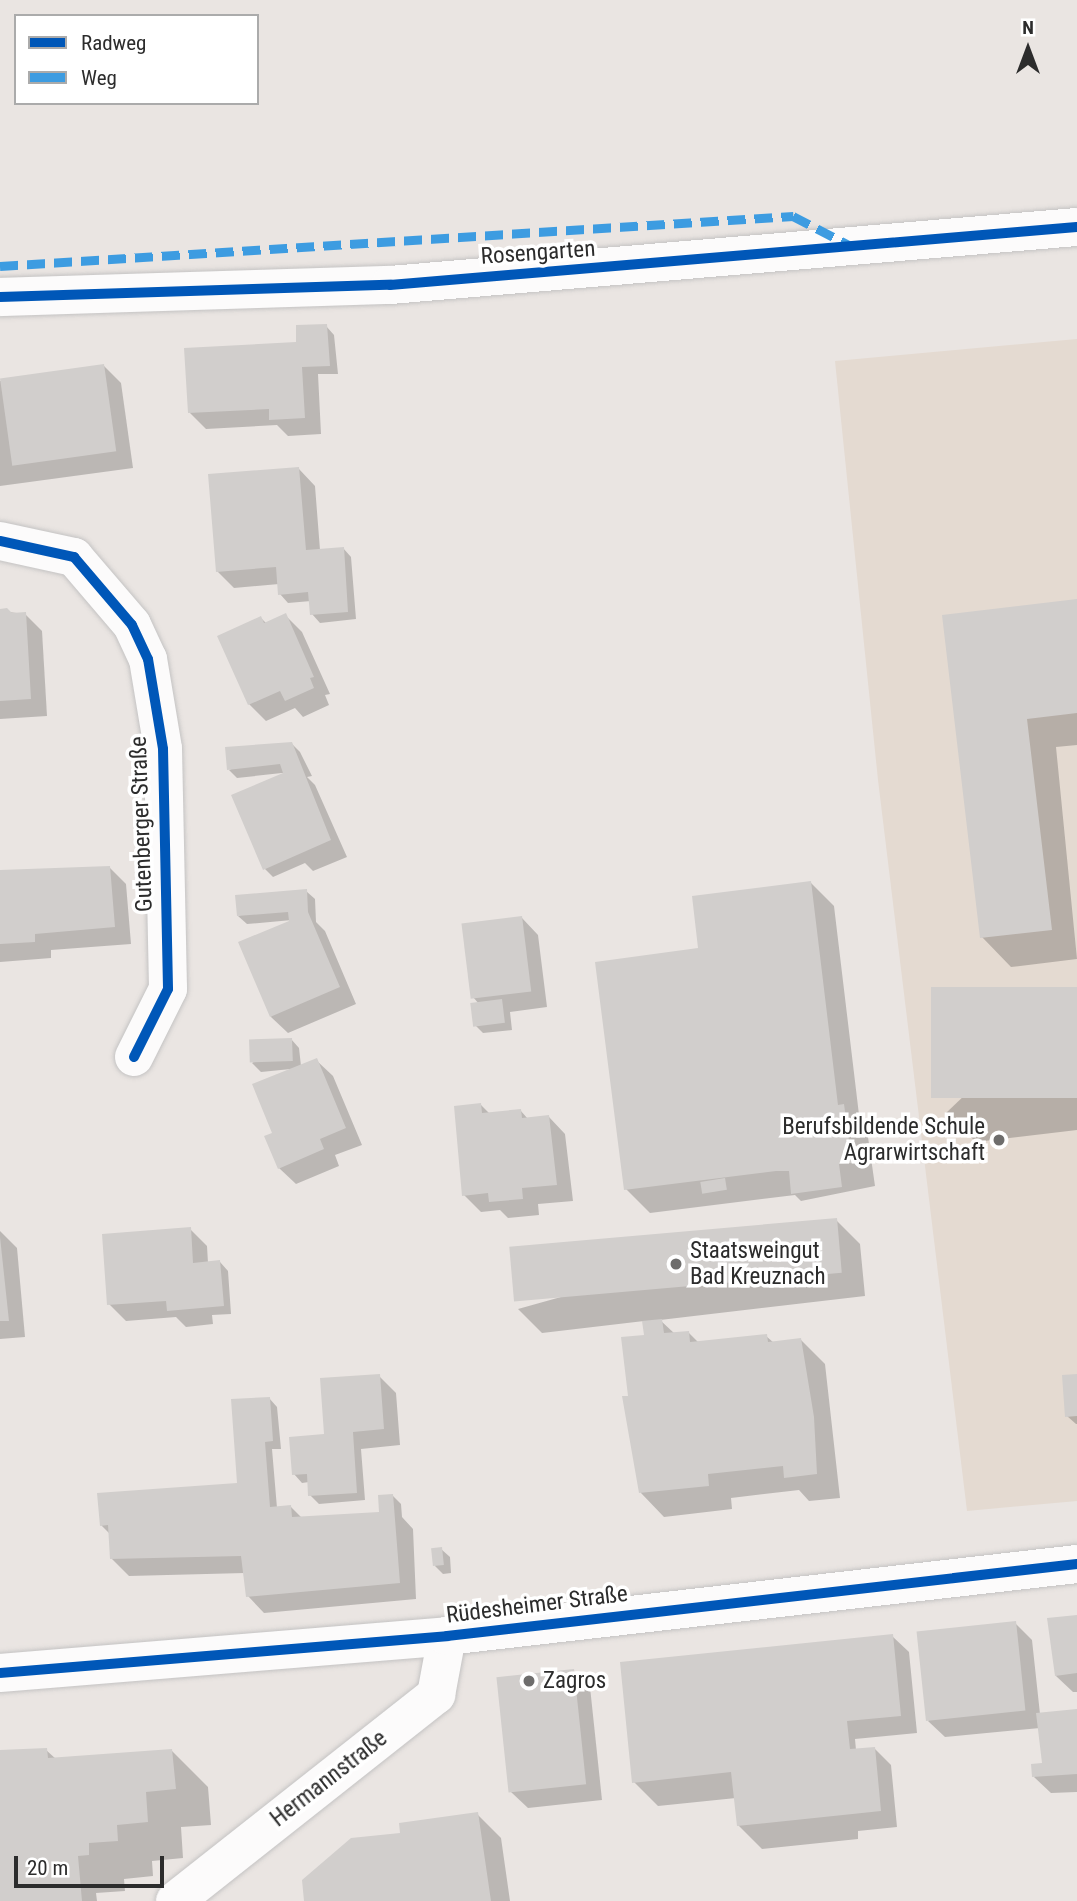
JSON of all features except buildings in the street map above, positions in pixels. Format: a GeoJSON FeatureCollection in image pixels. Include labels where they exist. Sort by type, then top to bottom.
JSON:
{"type":"FeatureCollection","features":[{"type":"Feature","properties":{"kind":"street","name":"Rosengarten"},"geometry":{"type":"LineString","coordinates":[[0,297],[390,285],[1077,227]]}},
{"type":"Feature","properties":{"kind":"street","name":"Gutenberger Straße"},"geometry":{"type":"LineString","coordinates":[[0,541],[74,557],[132,625],[148,659],[163,749],[167,989],[134,1057]]}},
{"type":"Feature","properties":{"kind":"street","name":"Rüdesheimer Straße"},"geometry":{"type":"LineString","coordinates":[[0,1673],[447,1636],[1077,1564]]}},
{"type":"Feature","properties":{"kind":"street","name":"Hermannstraße"},"geometry":{"type":"LineString","coordinates":[[175,1901],[436,1695],[447,1636]]}},
{"type":"Feature","properties":{"kind":"shaded area","name":"Berufsbildende Schule Agrarwirtschaft"},"geometry":{"type":"Polygon","coordinates":[[[1077,339],[1077,1501],[967,1511],[878,780],[835,361],[1077,339]]]}},
{"type":"Feature","properties":{"kind":"marked path"},"geometry":{"type":"LineString","coordinates":[[0,266],[793,216],[849,245]]}},
{"type":"Feature","properties":{"kind":"cycle path"},"geometry":{"type":"LineString","coordinates":[[0,297],[390,285],[1077,227]]}},
{"type":"Feature","properties":{"kind":"cycle path"},"geometry":{"type":"LineString","coordinates":[[0,541],[74,557],[132,625],[148,659],[163,749],[168,989],[134,1057]]}},
{"type":"Feature","properties":{"kind":"cycle path"},"geometry":{"type":"LineString","coordinates":[[0,1673],[447,1636],[1077,1564]]}},
{"type":"Feature","properties":{"kind":"place","name":"Berufsbildende Schule Agrarwirtschaft"},"geometry":{"type":"Point","coordinates":[999,1140]}},
{"type":"Feature","properties":{"kind":"place","name":"Staatsweingut Bad Kreuznach"},"geometry":{"type":"Point","coordinates":[676,1264]}},
{"type":"Feature","properties":{"kind":"place","name":"Zagros"},"geometry":{"type":"Point","coordinates":[529,1681]}}]}
